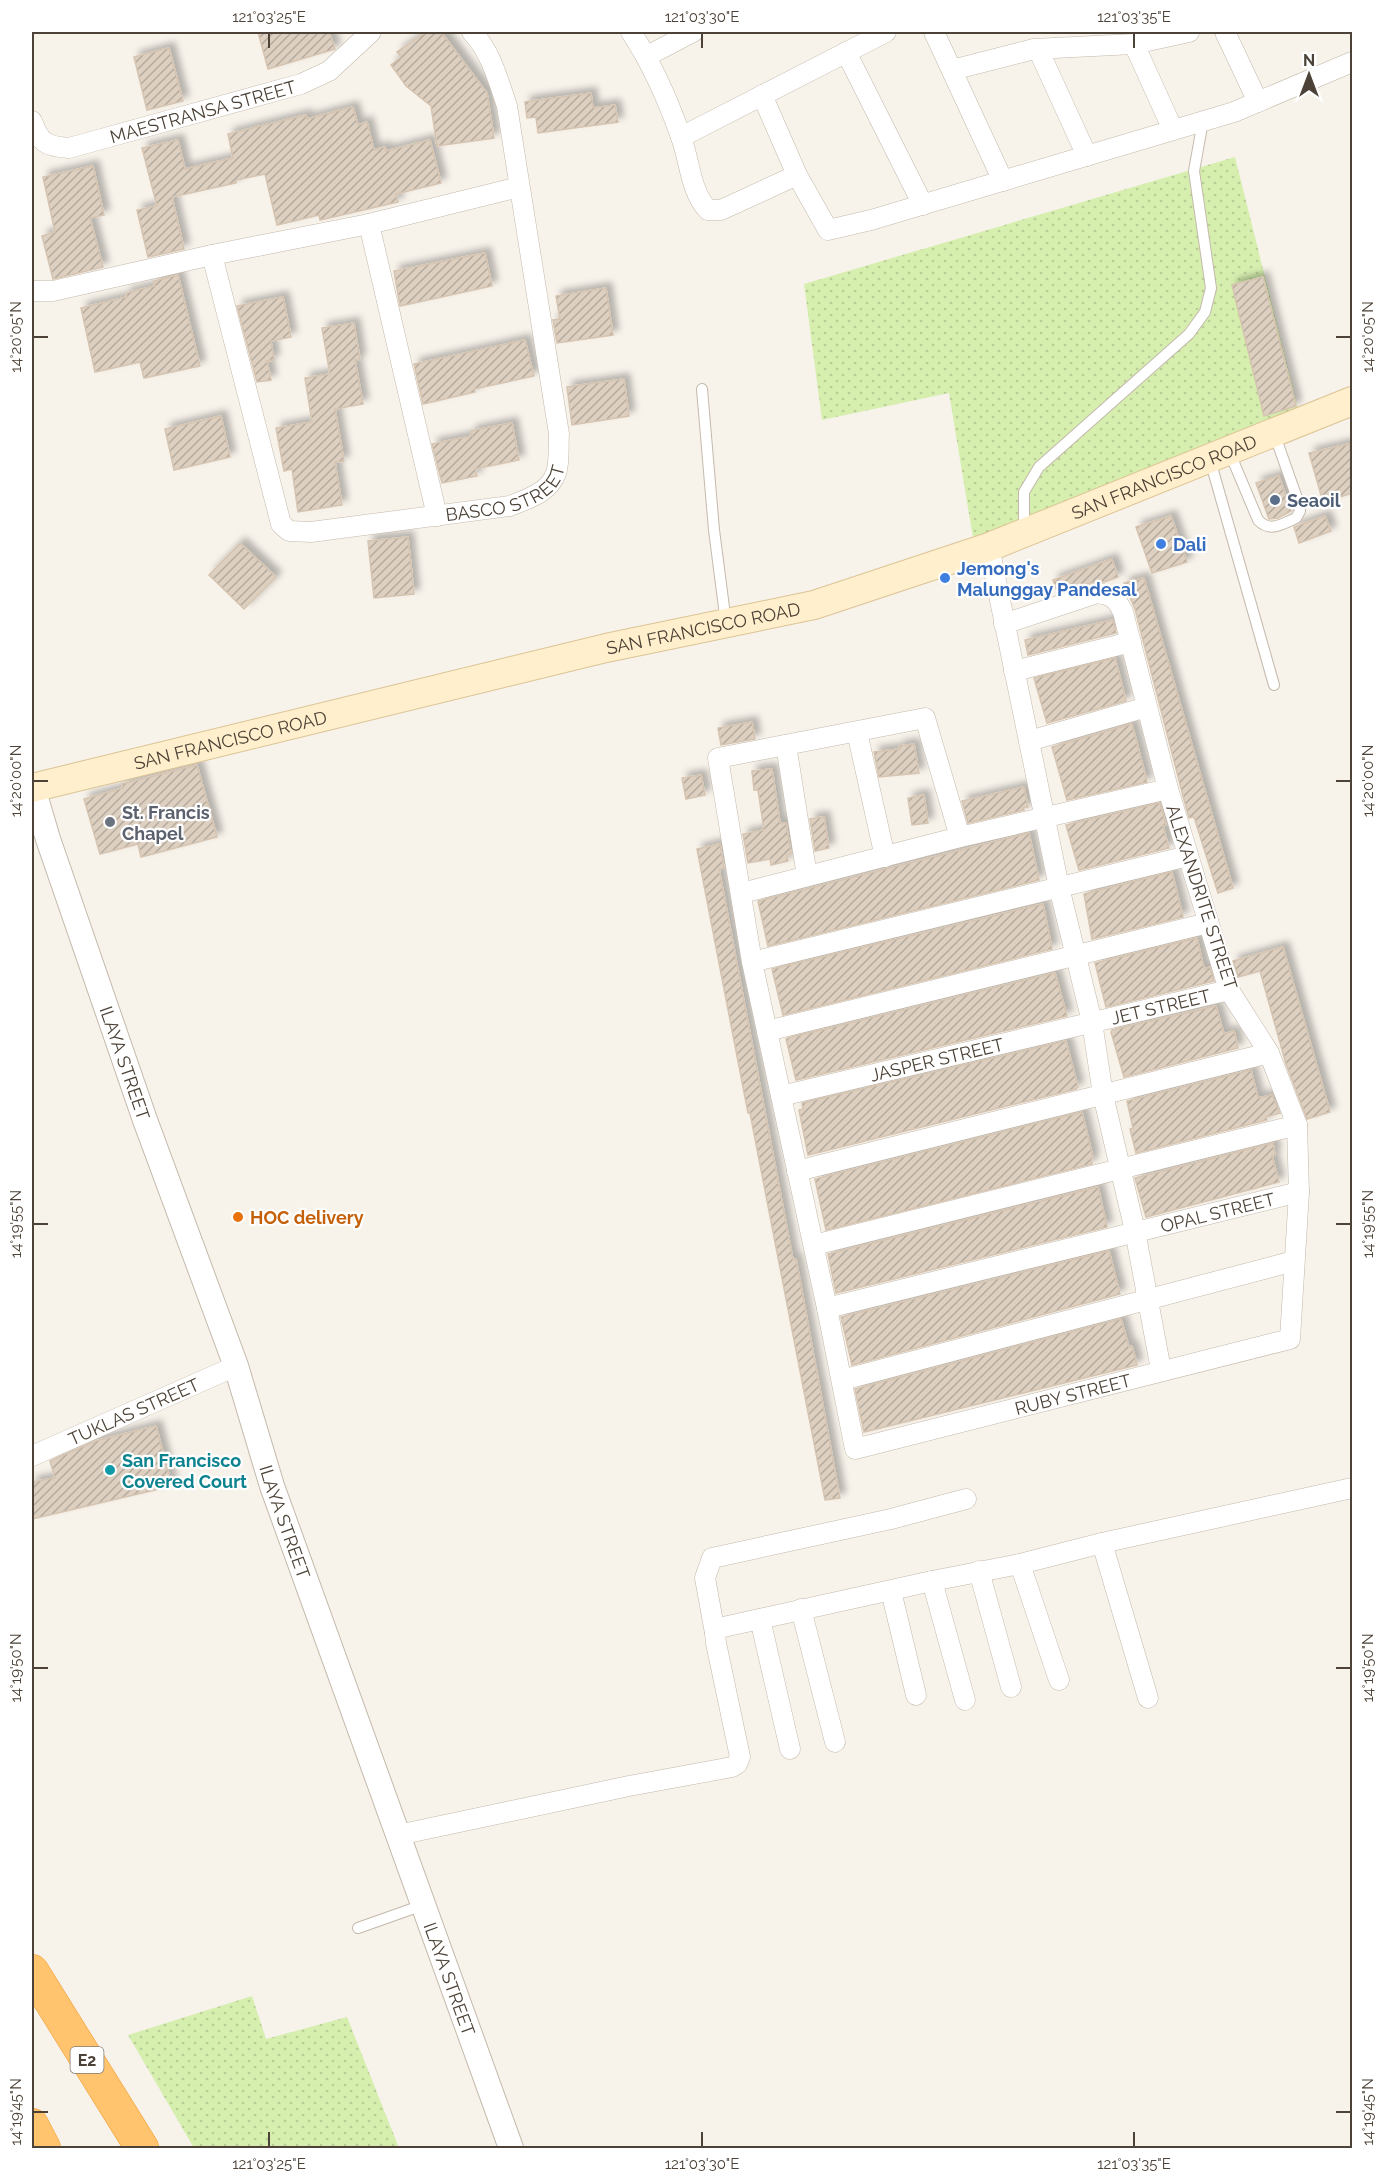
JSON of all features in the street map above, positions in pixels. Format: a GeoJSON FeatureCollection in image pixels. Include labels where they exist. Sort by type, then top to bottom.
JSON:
{"type":"FeatureCollection","features":[{"type":"Feature","properties":{"kind":"highway","name":"E2"},"geometry":{"type":"LineString","coordinates":[[32,1971],[142,2148]]}},
{"type":"Feature","properties":{"kind":"highway"},"geometry":{"type":"LineString","coordinates":[[32,2125],[44,2148]]}},
{"type":"Feature","properties":{"kind":"main road","name":"SAN FRANCISCO ROAD"},"geometry":{"type":"LineString","coordinates":[[32,787],[595,651],[814,605],[989,547],[1353,400]]}},
{"type":"Feature","properties":{"kind":"street","name":"MAESTRANSA STREET"},"geometry":{"type":"LineString","coordinates":[[32,121],[38,137],[50,147],[69,147],[301,84],[329,71],[371,32]]}},
{"type":"Feature","properties":{"kind":"street","name":"BASCO STREET"},"geometry":{"type":"LineString","coordinates":[[212,255],[281,524],[289,531],[311,532],[510,506],[535,496],[549,484],[556,473],[559,434],[507,106],[481,41],[472,32]]}},
{"type":"Feature","properties":{"kind":"street"},"geometry":{"type":"LineString","coordinates":[[631,32],[647,56],[681,137],[699,201],[708,210],[721,210],[797,175]]}},
{"type":"Feature","properties":{"kind":"street"},"geometry":{"type":"LineString","coordinates":[[647,56],[693,32]]}},
{"type":"Feature","properties":{"kind":"street"},"geometry":{"type":"LineString","coordinates":[[681,137],[886,32]]}},
{"type":"Feature","properties":{"kind":"street"},"geometry":{"type":"LineString","coordinates":[[934,32],[1003,181]]}},
{"type":"Feature","properties":{"kind":"street"},"geometry":{"type":"LineString","coordinates":[[952,70],[1038,49],[1134,44],[1189,32]]}},
{"type":"Feature","properties":{"kind":"street"},"geometry":{"type":"LineString","coordinates":[[1225,32],[1258,102]]}},
{"type":"Feature","properties":{"kind":"street"},"geometry":{"type":"LineString","coordinates":[[1134,44],[1173,130]]}},
{"type":"Feature","properties":{"kind":"street"},"geometry":{"type":"LineString","coordinates":[[1038,49],[1087,156]]}},
{"type":"Feature","properties":{"kind":"street"},"geometry":{"type":"LineString","coordinates":[[846,52],[924,205]]}},
{"type":"Feature","properties":{"kind":"street"},"geometry":{"type":"LineString","coordinates":[[762,95],[797,175],[828,230],[924,205],[1234,112],[1353,62]]}},
{"type":"Feature","properties":{"kind":"street"},"geometry":{"type":"LineString","coordinates":[[32,291],[53,291],[212,255],[369,224],[519,187]]}},
{"type":"Feature","properties":{"kind":"street"},"geometry":{"type":"LineString","coordinates":[[369,224],[437,516]]}},
{"type":"Feature","properties":{"kind":"street"},"geometry":{"type":"LineString","coordinates":[[989,547],[1059,887],[1092,1022],[1103,1095],[1135,1231],[1161,1370]]}},
{"type":"Feature","properties":{"kind":"street","name":"ALEXANDRITE STREET"},"geometry":{"type":"LineString","coordinates":[[1004,624],[1097,592],[1110,594],[1117,600],[1123,612],[1168,789],[1229,990],[1269,1053],[1297,1125],[1299,1192],[1290,1339]]}},
{"type":"Feature","properties":{"kind":"street"},"geometry":{"type":"LineString","coordinates":[[1014,671],[1131,642]]}},
{"type":"Feature","properties":{"kind":"street"},"geometry":{"type":"LineString","coordinates":[[1029,741],[1147,707]]}},
{"type":"Feature","properties":{"kind":"street"},"geometry":{"type":"LineString","coordinates":[[960,837],[925,718],[718,758],[752,962],[842,1380],[1294,1261]]}},
{"type":"Feature","properties":{"kind":"street"},"geometry":{"type":"LineString","coordinates":[[857,732],[885,857]]}},
{"type":"Feature","properties":{"kind":"street"},"geometry":{"type":"LineString","coordinates":[[786,745],[807,876]]}},
{"type":"Feature","properties":{"kind":"street","name":"ILAYA STREET"},"geometry":{"type":"LineString","coordinates":[[32,787],[145,1120],[236,1366],[272,1486],[511,2148]]}},
{"type":"Feature","properties":{"kind":"street"},"geometry":{"type":"LineString","coordinates":[[742,893],[960,837],[1168,789]]}},
{"type":"Feature","properties":{"kind":"street"},"geometry":{"type":"LineString","coordinates":[[752,962],[1188,856]]}},
{"type":"Feature","properties":{"kind":"street"},"geometry":{"type":"LineString","coordinates":[[767,1031],[1208,923]]}},
{"type":"Feature","properties":{"kind":"street","name":"JET STREET"},"geometry":{"type":"LineString","coordinates":[[1092,1022],[1229,990]]}},
{"type":"Feature","properties":{"kind":"street","name":"JASPER STREET"},"geometry":{"type":"LineString","coordinates":[[781,1096],[1092,1022]]}},
{"type":"Feature","properties":{"kind":"street"},"geometry":{"type":"LineString","coordinates":[[797,1171],[1269,1053]]}},
{"type":"Feature","properties":{"kind":"street"},"geometry":{"type":"LineString","coordinates":[[814,1245],[1297,1125]]}},
{"type":"Feature","properties":{"kind":"street","name":"OPAL STREET"},"geometry":{"type":"LineString","coordinates":[[827,1308],[1299,1192]]}},
{"type":"Feature","properties":{"kind":"street","name":"RUBY STREET"},"geometry":{"type":"LineString","coordinates":[[842,1380],[855,1449],[1290,1339]]}},
{"type":"Feature","properties":{"kind":"street","name":"TUKLAS STREET"},"geometry":{"type":"LineString","coordinates":[[32,1456],[236,1366]]}},
{"type":"Feature","properties":{"kind":"street"},"geometry":{"type":"LineString","coordinates":[[716,1633],[720,1628],[801,1609],[1020,1564],[1102,1543],[1353,1488]]}},
{"type":"Feature","properties":{"kind":"street"},"geometry":{"type":"LineString","coordinates":[[398,1835],[629,1786],[732,1767],[737,1764],[740,1757],[705,1578],[712,1558],[891,1519],[966,1499]]}},
{"type":"Feature","properties":{"kind":"street"},"geometry":{"type":"LineString","coordinates":[[1102,1543],[1148,1698]]}},
{"type":"Feature","properties":{"kind":"street"},"geometry":{"type":"LineString","coordinates":[[1020,1564],[1059,1680]]}},
{"type":"Feature","properties":{"kind":"street"},"geometry":{"type":"LineString","coordinates":[[979,1571],[1011,1687]]}},
{"type":"Feature","properties":{"kind":"street"},"geometry":{"type":"LineString","coordinates":[[932,1581],[965,1700]]}},
{"type":"Feature","properties":{"kind":"street"},"geometry":{"type":"LineString","coordinates":[[891,1591],[916,1695]]}},
{"type":"Feature","properties":{"kind":"street"},"geometry":{"type":"LineString","coordinates":[[801,1609],[835,1742]]}},
{"type":"Feature","properties":{"kind":"street"},"geometry":{"type":"LineString","coordinates":[[760,1619],[790,1749]]}},
{"type":"Feature","properties":{"kind":"lane"},"geometry":{"type":"LineString","coordinates":[[1024,533],[1024,492],[1039,467],[1190,334],[1205,312],[1211,288],[1194,171],[1203,121]]}},
{"type":"Feature","properties":{"kind":"lane"},"geometry":{"type":"LineString","coordinates":[[702,389],[714,530],[726,623]]}},
{"type":"Feature","properties":{"kind":"lane"},"geometry":{"type":"LineString","coordinates":[[1219,455],[1258,520],[1264,527],[1273,528],[1296,518],[1300,511],[1299,501],[1274,433]]}},
{"type":"Feature","properties":{"kind":"lane"},"geometry":{"type":"LineString","coordinates":[[1219,455],[1274,685]]}},
{"type":"Feature","properties":{"kind":"lane"},"geometry":{"type":"LineString","coordinates":[[358,1928],[424,1905]]}},
{"type":"Feature","properties":{"kind":"green space"},"geometry":{"type":"Polygon","coordinates":[[[1235,157],[1298,409],[974,544],[949,393],[822,420],[804,284],[1235,157]]]}},
{"type":"Feature","properties":{"kind":"green space"},"geometry":{"type":"Polygon","coordinates":[[[252,1996],[266,2039],[347,2017],[399,2148],[194,2148],[128,2035],[252,1996]]]}},
{"type":"Feature","properties":{"kind":"building"},"geometry":{"type":"Polygon","coordinates":[[[258,32],[329,32],[335,49],[268,69],[258,32]]]}},
{"type":"Feature","properties":{"kind":"building"},"geometry":{"type":"Polygon","coordinates":[[[426,32],[441,32],[487,93],[494,138],[437,146],[431,106],[406,86],[391,65],[401,57],[397,52],[426,32]]]}},
{"type":"Feature","properties":{"kind":"building"},"geometry":{"type":"Polygon","coordinates":[[[169,48],[183,101],[147,110],[134,57],[169,48]]]}},
{"type":"Feature","properties":{"kind":"building"},"geometry":{"type":"Polygon","coordinates":[[[591,93],[593,108],[615,105],[618,122],[538,133],[536,117],[527,118],[525,102],[591,93]]]}},
{"type":"Feature","properties":{"kind":"building"},"geometry":{"type":"Polygon","coordinates":[[[353,107],[358,125],[367,122],[374,150],[385,147],[386,151],[430,140],[441,183],[396,194],[398,202],[320,220],[319,215],[277,225],[265,174],[236,180],[236,183],[172,197],[184,249],[148,257],[137,210],[157,206],[142,148],[178,140],[185,169],[233,158],[228,134],[306,115],[307,119],[353,107]]]}},
{"type":"Feature","properties":{"kind":"building"},"geometry":{"type":"Polygon","coordinates":[[[93,166],[104,215],[90,218],[103,267],[53,279],[42,236],[55,232],[43,177],[93,166]]]}},
{"type":"Feature","properties":{"kind":"building"},"geometry":{"type":"Polygon","coordinates":[[[485,253],[492,286],[400,306],[394,271],[485,253]]]}},
{"type":"Feature","properties":{"kind":"building"},"geometry":{"type":"Polygon","coordinates":[[[178,275],[200,366],[144,378],[140,362],[95,372],[81,308],[127,297],[126,293],[155,286],[154,281],[178,275]]]}},
{"type":"Feature","properties":{"kind":"building"},"geometry":{"type":"Polygon","coordinates":[[[1263,277],[1296,406],[1264,416],[1232,285],[1263,277]]]}},
{"type":"Feature","properties":{"kind":"building"},"geometry":{"type":"Polygon","coordinates":[[[606,288],[613,335],[557,343],[553,320],[560,319],[556,296],[606,288]]]}},
{"type":"Feature","properties":{"kind":"building"},"geometry":{"type":"Polygon","coordinates":[[[283,297],[291,337],[271,341],[274,360],[267,361],[271,380],[257,382],[237,306],[283,297]]]}},
{"type":"Feature","properties":{"kind":"building"},"geometry":{"type":"Polygon","coordinates":[[[354,323],[360,360],[355,360],[363,404],[335,409],[344,461],[335,462],[342,505],[298,512],[292,469],[284,471],[276,428],[312,422],[305,378],[330,374],[322,328],[354,323]]]}},
{"type":"Feature","properties":{"kind":"building"},"geometry":{"type":"Polygon","coordinates":[[[525,340],[534,376],[474,389],[475,392],[423,404],[414,364],[525,340]]]}},
{"type":"Feature","properties":{"kind":"building"},"geometry":{"type":"Polygon","coordinates":[[[624,379],[629,416],[572,425],[567,387],[624,379]]]}},
{"type":"Feature","properties":{"kind":"building"},"geometry":{"type":"Polygon","coordinates":[[[221,416],[230,457],[174,470],[165,429],[221,416]]]}},
{"type":"Feature","properties":{"kind":"building"},"geometry":{"type":"Polygon","coordinates":[[[512,423],[519,460],[475,469],[477,476],[442,483],[432,444],[472,436],[471,431],[512,423]]]}},
{"type":"Feature","properties":{"kind":"building"},"geometry":{"type":"Polygon","coordinates":[[[1349,444],[1353,461],[1353,493],[1323,502],[1309,453],[1349,444]]]}},
{"type":"Feature","properties":{"kind":"building","name":"Seaoil"},"geometry":{"type":"Polygon","coordinates":[[[1279,476],[1291,511],[1278,518],[1269,519],[1256,483],[1279,476]]]}},
{"type":"Feature","properties":{"kind":"building","name":"Dali"},"geometry":{"type":"Polygon","coordinates":[[[1171,516],[1187,562],[1152,573],[1136,527],[1171,516]]]}},
{"type":"Feature","properties":{"kind":"building"},"geometry":{"type":"Polygon","coordinates":[[[1325,516],[1331,531],[1299,543],[1294,527],[1325,516]]]}},
{"type":"Feature","properties":{"kind":"building"},"geometry":{"type":"Polygon","coordinates":[[[408,537],[414,594],[374,598],[368,541],[408,537]]]}},
{"type":"Feature","properties":{"kind":"building"},"geometry":{"type":"Polygon","coordinates":[[[240,543],[276,577],[244,609],[209,575],[240,543]]]}},
{"type":"Feature","properties":{"kind":"building"},"geometry":{"type":"Polygon","coordinates":[[[1112,559],[1118,577],[1104,582],[1093,582],[1058,594],[1053,580],[1112,559]]]}},
{"type":"Feature","properties":{"kind":"building"},"geometry":{"type":"Polygon","coordinates":[[[1144,578],[1233,888],[1218,893],[1194,817],[1189,818],[1135,609],[1124,583],[1144,578]]]}},
{"type":"Feature","properties":{"kind":"building"},"geometry":{"type":"Polygon","coordinates":[[[1113,620],[1116,633],[1028,655],[1025,640],[1113,620]]]}},
{"type":"Feature","properties":{"kind":"building"},"geometry":{"type":"Polygon","coordinates":[[[1115,658],[1126,701],[1047,723],[1034,678],[1115,658]]]}},
{"type":"Feature","properties":{"kind":"building"},"geometry":{"type":"Polygon","coordinates":[[[752,722],[755,739],[721,745],[718,728],[752,722]]]}},
{"type":"Feature","properties":{"kind":"building"},"geometry":{"type":"Polygon","coordinates":[[[1132,724],[1147,782],[1067,800],[1052,747],[1132,724]]]}},
{"type":"Feature","properties":{"kind":"building"},"geometry":{"type":"Polygon","coordinates":[[[914,744],[919,773],[879,777],[874,752],[900,749],[899,746],[914,744]]]}},
{"type":"Feature","properties":{"kind":"building"},"geometry":{"type":"Polygon","coordinates":[[[197,765],[217,837],[141,857],[138,844],[100,854],[84,799],[123,788],[122,784],[197,765]]]}},
{"type":"Feature","properties":{"kind":"building"},"geometry":{"type":"Polygon","coordinates":[[[772,769],[780,823],[786,823],[791,854],[787,855],[788,861],[771,865],[770,859],[748,863],[743,834],[764,830],[758,790],[754,790],[752,771],[772,769]]]}},
{"type":"Feature","properties":{"kind":"building"},"geometry":{"type":"Polygon","coordinates":[[[701,775],[705,795],[686,799],[682,778],[701,775]]]}},
{"type":"Feature","properties":{"kind":"building"},"geometry":{"type":"Polygon","coordinates":[[[1024,787],[1028,807],[1023,808],[1024,810],[968,823],[962,801],[1024,787]]]}},
{"type":"Feature","properties":{"kind":"building"},"geometry":{"type":"Polygon","coordinates":[[[924,795],[928,823],[912,825],[908,798],[924,795]]]}},
{"type":"Feature","properties":{"kind":"building"},"geometry":{"type":"Polygon","coordinates":[[[1160,803],[1169,848],[1079,870],[1066,825],[1160,803]]]}},
{"type":"Feature","properties":{"kind":"building"},"geometry":{"type":"Polygon","coordinates":[[[824,817],[829,848],[815,851],[810,819],[824,817]]]}},
{"type":"Feature","properties":{"kind":"building"},"geometry":{"type":"Polygon","coordinates":[[[1029,833],[1039,880],[768,946],[758,901],[1029,833]]]}},
{"type":"Feature","properties":{"kind":"building"},"geometry":{"type":"Polygon","coordinates":[[[720,844],[724,868],[719,869],[793,1260],[796,1259],[840,1498],[825,1500],[697,849],[720,844]]]}},
{"type":"Feature","properties":{"kind":"building"},"geometry":{"type":"Polygon","coordinates":[[[1172,872],[1183,917],[1092,939],[1084,894],[1172,872]]]}},
{"type":"Feature","properties":{"kind":"building"},"geometry":{"type":"Polygon","coordinates":[[[1043,904],[1052,949],[783,1015],[772,969],[1043,904]]]}},
{"type":"Feature","properties":{"kind":"building"},"geometry":{"type":"Polygon","coordinates":[[[1197,938],[1203,965],[1205,969],[1210,967],[1214,981],[1106,1007],[1095,963],[1197,938]]]}},
{"type":"Feature","properties":{"kind":"building"},"geometry":{"type":"Polygon","coordinates":[[[1283,947],[1330,1112],[1307,1119],[1286,1064],[1260,971],[1238,977],[1233,961],[1283,947]]]}},
{"type":"Feature","properties":{"kind":"building"},"geometry":{"type":"Polygon","coordinates":[[[1055,973],[1067,1016],[796,1080],[786,1039],[788,1038],[1055,973]]]}},
{"type":"Feature","properties":{"kind":"building"},"geometry":{"type":"Polygon","coordinates":[[[1216,1006],[1224,1034],[1234,1031],[1238,1048],[1124,1077],[1112,1030],[1216,1006]]]}},
{"type":"Feature","properties":{"kind":"building"},"geometry":{"type":"Polygon","coordinates":[[[1066,1041],[1078,1087],[1076,1089],[808,1155],[799,1110],[803,1109],[802,1103],[1066,1041]]]}},
{"type":"Feature","properties":{"kind":"building"},"geometry":{"type":"Polygon","coordinates":[[[1251,1070],[1258,1098],[1272,1095],[1280,1113],[1266,1117],[1267,1120],[1136,1153],[1130,1129],[1133,1128],[1127,1101],[1251,1070]]]}},
{"type":"Feature","properties":{"kind":"building"},"geometry":{"type":"Polygon","coordinates":[[[1082,1112],[1093,1158],[1091,1158],[1092,1164],[826,1230],[815,1179],[1082,1112]]]}},
{"type":"Feature","properties":{"kind":"building"},"geometry":{"type":"Polygon","coordinates":[[[1273,1143],[1275,1155],[1272,1156],[1279,1182],[1146,1217],[1135,1178],[1273,1143]]]}},
{"type":"Feature","properties":{"kind":"building"},"geometry":{"type":"Polygon","coordinates":[[[1098,1187],[1107,1227],[836,1293],[828,1254],[1098,1187]]]}},
{"type":"Feature","properties":{"kind":"building"},"geometry":{"type":"Polygon","coordinates":[[[1109,1251],[1120,1294],[852,1365],[841,1317],[1109,1251]]]}},
{"type":"Feature","properties":{"kind":"building"},"geometry":{"type":"Polygon","coordinates":[[[1121,1319],[1137,1365],[864,1432],[855,1389],[1121,1319]]]}},
{"type":"Feature","properties":{"kind":"building","name":"San Francisco Covered Court"},"geometry":{"type":"Polygon","coordinates":[[[156,1426],[172,1486],[32,1519],[32,1482],[55,1478],[50,1461],[96,1441],[156,1426]]]}},
{"type":"Feature","properties":{"kind":"place","name":"Seaoil"},"geometry":{"type":"Point","coordinates":[1275,500]}},
{"type":"Feature","properties":{"kind":"place","name":"Dali"},"geometry":{"type":"Point","coordinates":[1161,544]}},
{"type":"Feature","properties":{"kind":"place","name":"Jemong's Malunggay Pandesal"},"geometry":{"type":"Point","coordinates":[945,578]}},
{"type":"Feature","properties":{"kind":"place","name":"St. Francis Chapel"},"geometry":{"type":"Point","coordinates":[110,822]}},
{"type":"Feature","properties":{"kind":"place","name":"HOC delivery"},"geometry":{"type":"Point","coordinates":[238,1217]}},
{"type":"Feature","properties":{"kind":"place","name":"San Francisco Covered Court"},"geometry":{"type":"Point","coordinates":[110,1470]}}]}
